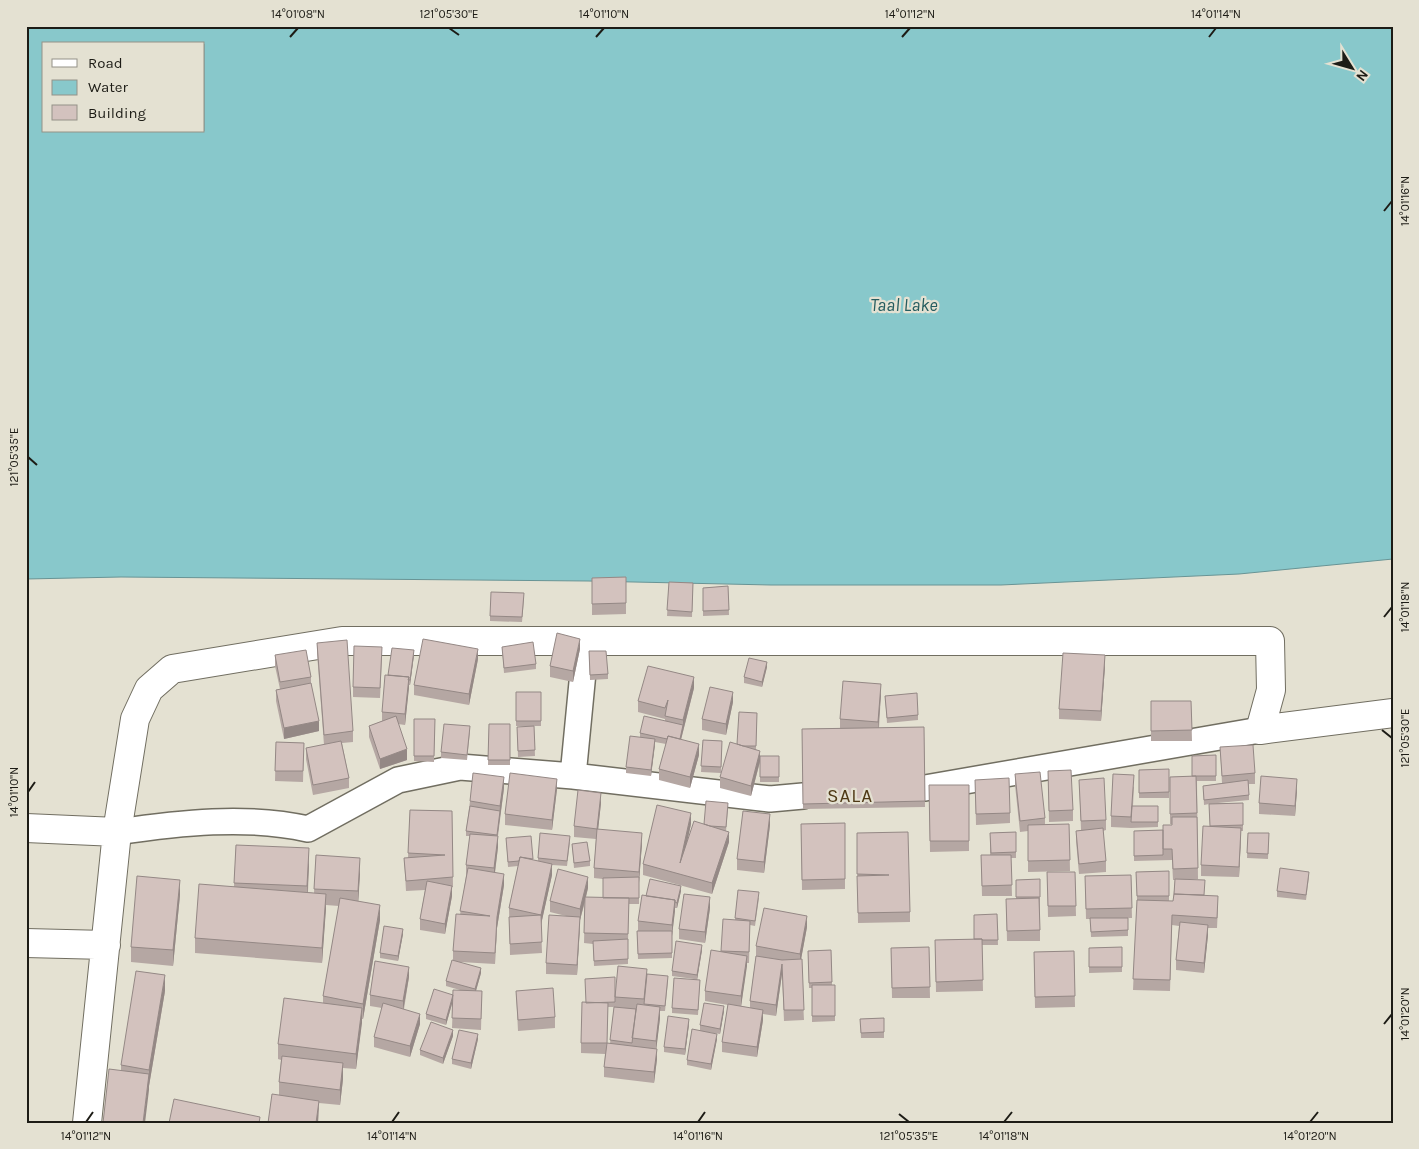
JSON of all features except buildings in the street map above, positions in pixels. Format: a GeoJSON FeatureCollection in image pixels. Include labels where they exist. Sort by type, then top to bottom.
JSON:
{"type":"FeatureCollection","features":[{"type":"Feature","properties":{"kind":"street"},"geometry":{"type":"LineString","coordinates":[[87,1123],[117,832],[135,719],[149,688],[172,669],[342,641],[1270,641],[1271,690],[1260,730]]}},
{"type":"Feature","properties":{"kind":"street"},"geometry":{"type":"LineString","coordinates":[[573,776],[586,641]]}},
{"type":"Feature","properties":{"kind":"street"},"geometry":{"type":"LineString","coordinates":[[925,788],[1260,730],[1393,713]]}},
{"type":"Feature","properties":{"kind":"street"},"geometry":{"type":"LineString","coordinates":[[26,828],[117,832],[159,826],[276,822],[308,829],[398,780],[460,767],[573,776],[770,799],[803,796]]}},
{"type":"Feature","properties":{"kind":"street"},"geometry":{"type":"LineString","coordinates":[[26,942],[106,945]]}},
{"type":"Feature","properties":{"kind":"water","name":"Taal Lake"},"geometry":{"type":"Polygon","coordinates":[[[26,26],[1393,26],[1393,559],[1239,574],[1001,585],[771,585],[588,581],[121,577],[26,579],[26,26]]]}},
{"type":"Feature","properties":{"kind":"district","name":"SALA"},"geometry":{"type":"Point","coordinates":[850,796]}}]}
